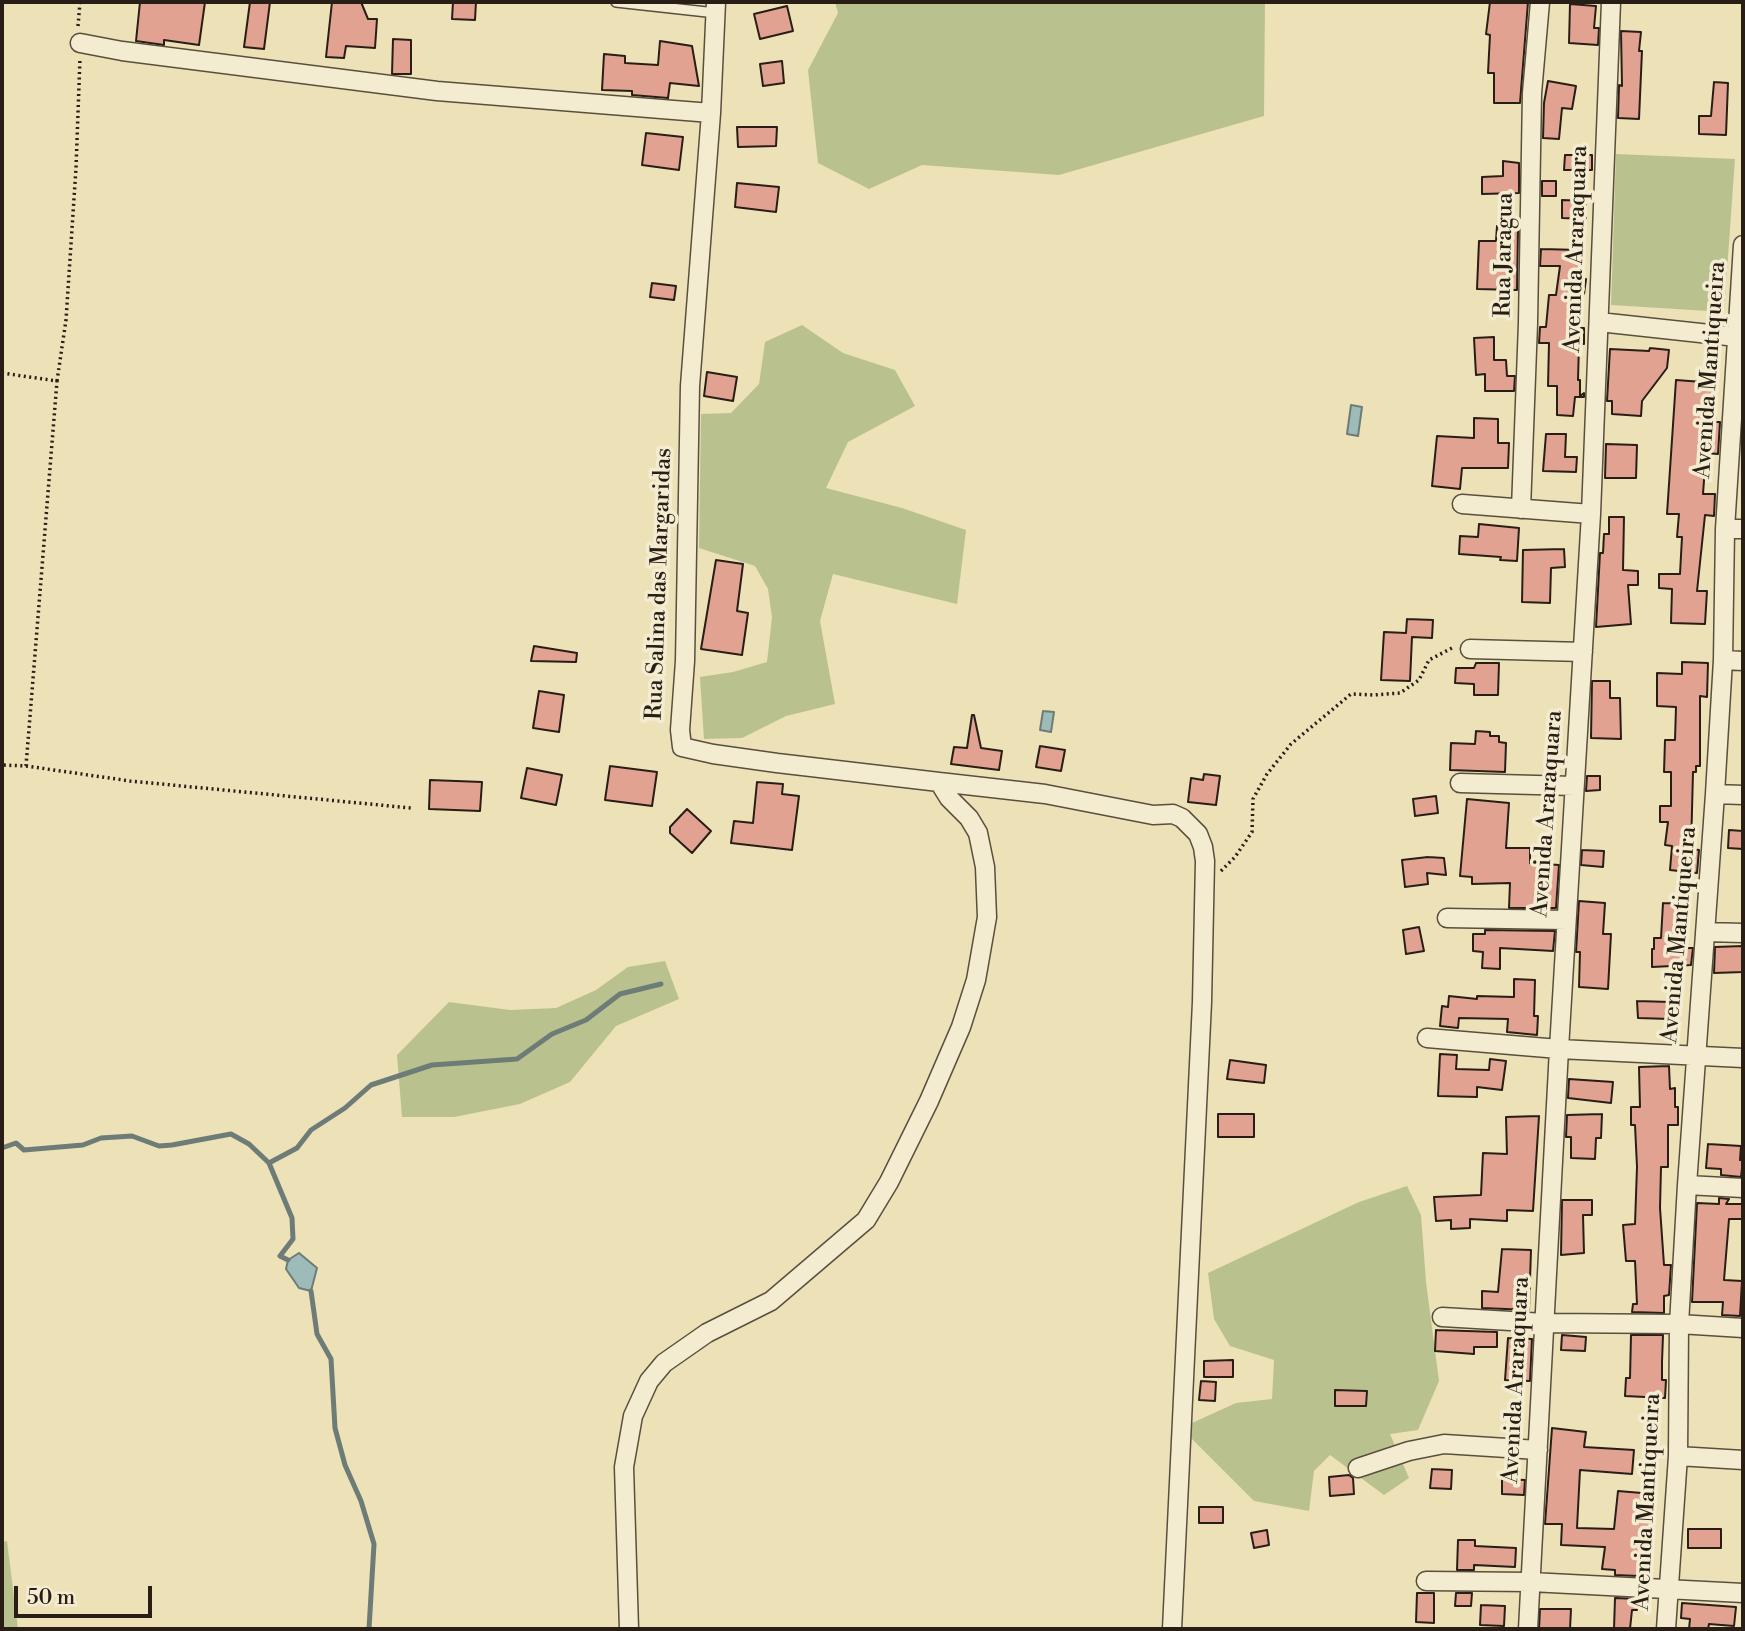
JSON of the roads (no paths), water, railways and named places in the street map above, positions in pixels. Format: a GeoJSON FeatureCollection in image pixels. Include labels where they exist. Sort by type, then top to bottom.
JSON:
{"type":"FeatureCollection","features":[{"type":"Feature","properties":{"kind":"street","name":"Rua Jaragua"},"geometry":{"type":"LineString","coordinates":[[1521,509],[1532,93],[1540,2]]}},
{"type":"Feature","properties":{"kind":"street","name":"Avenida Araraquara"},"geometry":{"type":"LineString","coordinates":[[1528,1629],[1591,514],[1611,2]]}},
{"type":"Feature","properties":{"kind":"street","name":"Rua Salina das Margaridas"},"geometry":{"type":"LineString","coordinates":[[716,7],[711,113],[690,386],[685,661],[680,730],[682,747],[777,763],[939,782]]}},
{"type":"Feature","properties":{"kind":"street"},"geometry":{"type":"LineString","coordinates":[[80,43],[122,51],[437,91],[711,113]]}},
{"type":"Feature","properties":{"kind":"street","name":"Avenida Mantiqueira"},"geometry":{"type":"LineString","coordinates":[[1665,1629],[1678,1455],[1679,1324],[1695,1055],[1734,529],[1737,337],[1743,246]]}},
{"type":"Feature","properties":{"kind":"street"},"geometry":{"type":"LineString","coordinates":[[1599,322],[1737,337]]}},
{"type":"Feature","properties":{"kind":"street"},"geometry":{"type":"LineString","coordinates":[[1462,504],[1591,514]]}},
{"type":"Feature","properties":{"kind":"street"},"geometry":{"type":"LineString","coordinates":[[1470,649],[1583,652]]}},
{"type":"Feature","properties":{"kind":"street"},"geometry":{"type":"LineString","coordinates":[[1723,660],[1743,661]]}},
{"type":"Feature","properties":{"kind":"street"},"geometry":{"type":"LineString","coordinates":[[939,782],[1045,794],[1153,815],[1173,814],[1182,818],[1198,834],[1205,861],[1202,1002],[1172,1629]]}},
{"type":"Feature","properties":{"kind":"street"},"geometry":{"type":"LineString","coordinates":[[629,1629],[624,1467],[632,1416],[649,1381],[664,1363],[707,1333],[771,1301],[866,1220],[889,1182],[924,1112],[961,1027],[976,980],[987,917],[985,867],[978,833],[939,782]]}},
{"type":"Feature","properties":{"kind":"street"},"geometry":{"type":"LineString","coordinates":[[1460,783],[1574,786]]}},
{"type":"Feature","properties":{"kind":"street"},"geometry":{"type":"LineString","coordinates":[[1715,794],[1743,795]]}},
{"type":"Feature","properties":{"kind":"street"},"geometry":{"type":"LineString","coordinates":[[1447,918],[1566,920]]}},
{"type":"Feature","properties":{"kind":"street"},"geometry":{"type":"LineString","coordinates":[[1704,932],[1743,933]]}},
{"type":"Feature","properties":{"kind":"street"},"geometry":{"type":"LineString","coordinates":[[1427,1038],[1559,1049],[1743,1058]]}},
{"type":"Feature","properties":{"kind":"street"},"geometry":{"type":"LineString","coordinates":[[1687,1185],[1743,1188]]}},
{"type":"Feature","properties":{"kind":"street"},"geometry":{"type":"LineString","coordinates":[[1442,1317],[1545,1323],[1679,1324],[1743,1328]]}},
{"type":"Feature","properties":{"kind":"street"},"geometry":{"type":"LineString","coordinates":[[1357,1468],[1409,1451],[1444,1444],[1538,1450]]}},
{"type":"Feature","properties":{"kind":"street"},"geometry":{"type":"LineString","coordinates":[[1678,1455],[1743,1460]]}},
{"type":"Feature","properties":{"kind":"street"},"geometry":{"type":"LineString","coordinates":[[1426,1581],[1531,1582],[1743,1592]]}},
{"type":"Feature","properties":{"kind":"lane"},"geometry":{"type":"LineString","coordinates":[[616,2],[716,7]]}},
{"type":"Feature","properties":{"kind":"water"},"geometry":{"type":"Polygon","coordinates":[[[1351,405],[1362,407],[1358,436],[1347,434],[1351,405]]]}},
{"type":"Feature","properties":{"kind":"water"},"geometry":{"type":"Polygon","coordinates":[[[1043,711],[1054,712],[1051,732],[1040,730],[1043,711]]]}},
{"type":"Feature","properties":{"kind":"water"},"geometry":{"type":"Polygon","coordinates":[[[299,1253],[317,1268],[311,1291],[299,1288],[286,1269],[288,1260],[299,1253]]]}},
{"type":"Feature","properties":{"kind":"waterway"},"geometry":{"type":"LineString","coordinates":[[269,1163],[297,1148],[311,1130],[345,1108],[371,1085],[432,1065],[517,1059],[552,1034],[586,1020],[620,994],[661,984]]}},
{"type":"Feature","properties":{"kind":"waterway"},"geometry":{"type":"LineString","coordinates":[[2,1148],[16,1143],[24,1150],[83,1145],[101,1138],[132,1136],[159,1146],[231,1134],[249,1144],[269,1163],[292,1218],[293,1239],[280,1256],[288,1260]]}},
{"type":"Feature","properties":{"kind":"waterway"},"geometry":{"type":"LineString","coordinates":[[311,1291],[317,1334],[331,1359],[335,1428],[345,1465],[361,1501],[374,1544],[369,1629]]}}]}
